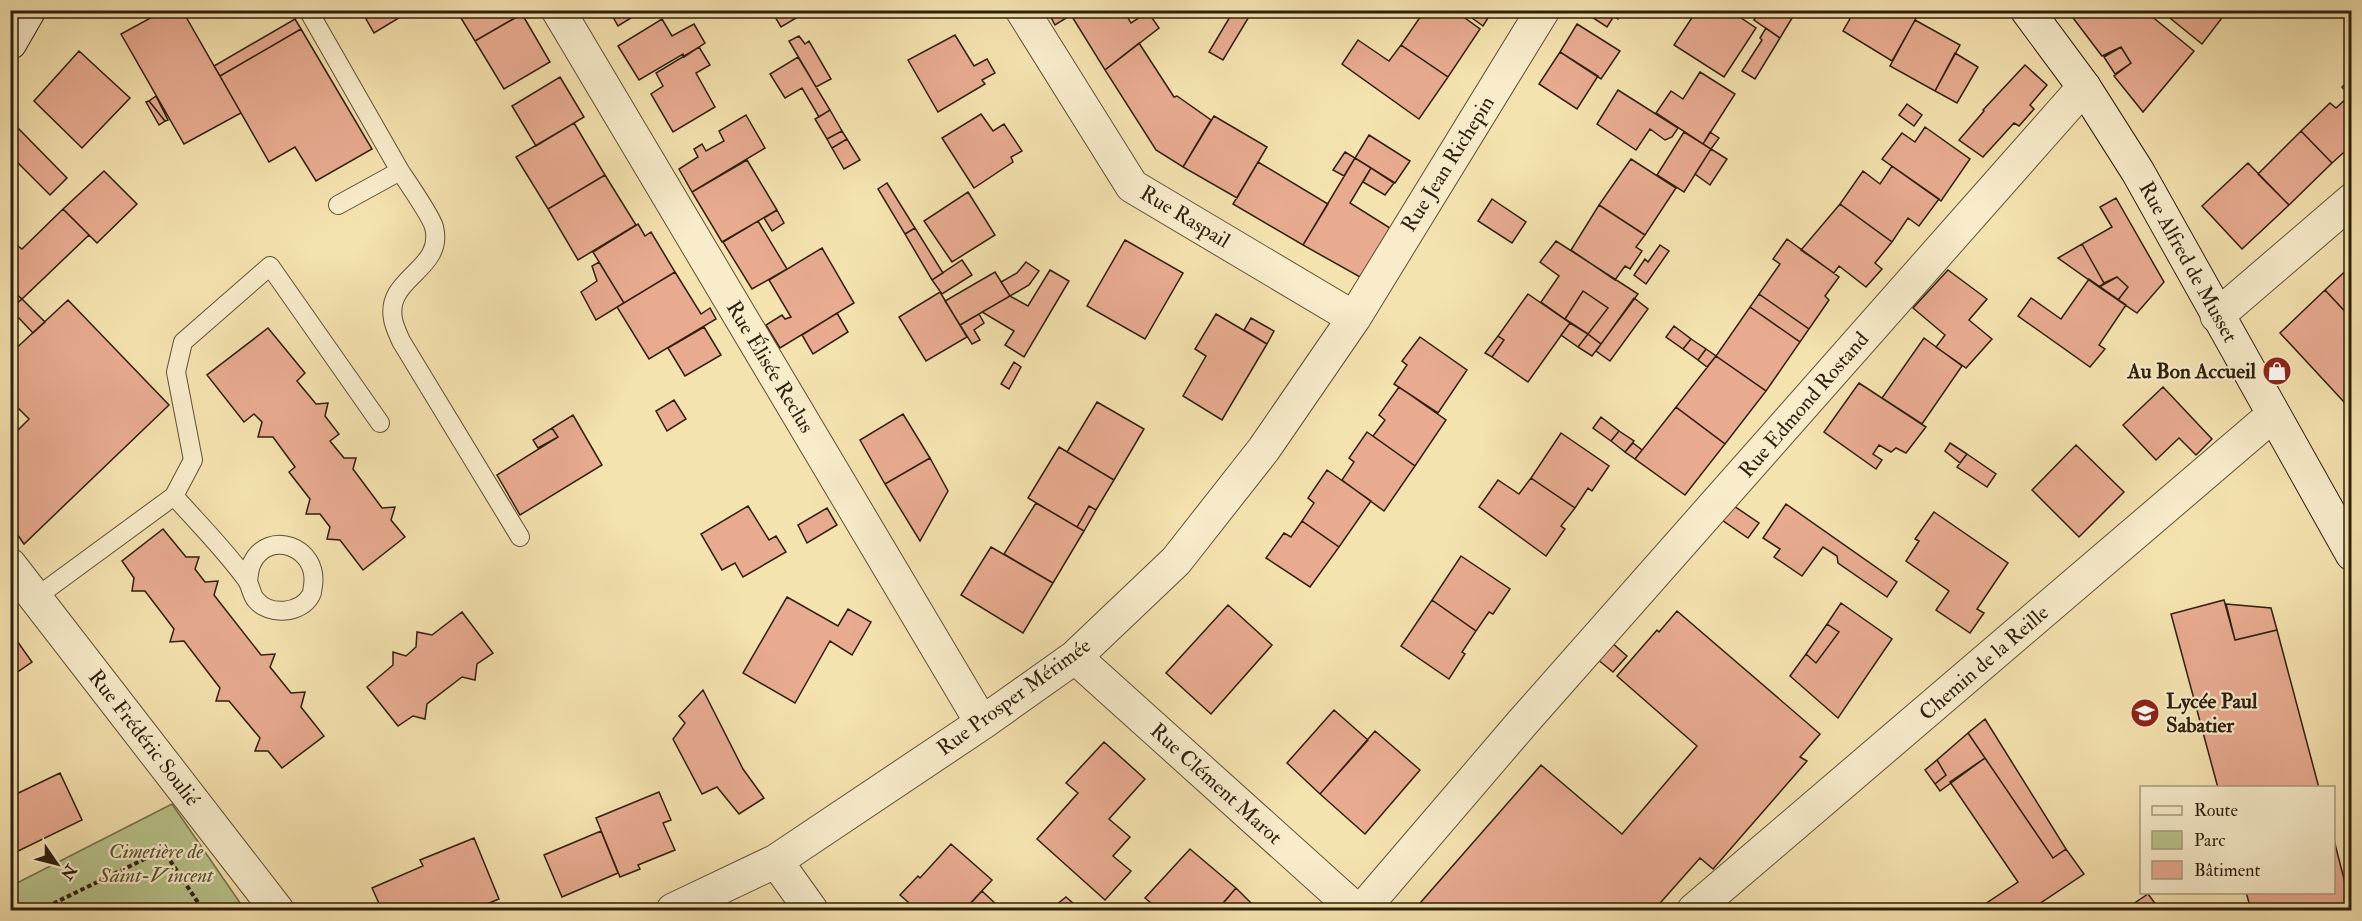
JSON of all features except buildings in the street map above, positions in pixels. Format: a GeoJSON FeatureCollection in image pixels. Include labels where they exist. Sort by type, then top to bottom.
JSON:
{"type":"FeatureCollection","features":[{"type":"Feature","properties":{"kind":"street"},"geometry":{"type":"LineString","coordinates":[[10,43],[29,10]]}},
{"type":"Feature","properties":{"kind":"street","name":"Rue Élisée Reclus"},"geometry":{"type":"LineString","coordinates":[[558,10],[982,723]]}},
{"type":"Feature","properties":{"kind":"street","name":"Rue Raspail"},"geometry":{"type":"LineString","coordinates":[[1022,10],[1132,186],[1354,318]]}},
{"type":"Feature","properties":{"kind":"street","name":"Rue Jean Richepin"},"geometry":{"type":"LineString","coordinates":[[1354,318],[1543,10]]}},
{"type":"Feature","properties":{"kind":"street","name":"Rue Alfred de Musset"},"geometry":{"type":"LineString","coordinates":[[2027,10],[2084,87],[2138,172],[2352,554]]}},
{"type":"Feature","properties":{"kind":"street","name":"Rue Edmond Rostand"},"geometry":{"type":"LineString","coordinates":[[1362,910],[1523,722],[2084,87]]}},
{"type":"Feature","properties":{"kind":"street"},"geometry":{"type":"LineString","coordinates":[[2217,316],[2352,200]]}},
{"type":"Feature","properties":{"kind":"street","name":"Rue Prosper Mérimée"},"geometry":{"type":"LineString","coordinates":[[673,910],[776,861],[982,723],[1075,657],[1176,561],[1264,448],[1354,318]]}},
{"type":"Feature","properties":{"kind":"street","name":"Chemin de la Reille"},"geometry":{"type":"LineString","coordinates":[[1694,910],[2273,415]]}},
{"type":"Feature","properties":{"kind":"street","name":"Rue Frédéric Soulié"},"geometry":{"type":"LineString","coordinates":[[10,566],[277,910]]}},
{"type":"Feature","properties":{"kind":"street","name":"Rue Clément Marot"},"geometry":{"type":"LineString","coordinates":[[1075,657],[1356,910]]}},
{"type":"Feature","properties":{"kind":"street"},"geometry":{"type":"LineString","coordinates":[[776,861],[811,910]]}},
{"type":"Feature","properties":{"kind":"lane"},"geometry":{"type":"LineString","coordinates":[[308,10],[434,226],[434,252],[410,276],[394,297],[393,318],[401,341],[520,537]]}},
{"type":"Feature","properties":{"kind":"lane"},"geometry":{"type":"LineString","coordinates":[[338,205],[400,171]]}},
{"type":"Feature","properties":{"kind":"lane"},"geometry":{"type":"LineString","coordinates":[[35,598],[174,496],[193,460],[176,372],[183,342],[270,266],[380,423]]}},
{"type":"Feature","properties":{"kind":"lane"},"geometry":{"type":"LineString","coordinates":[[174,496],[248,581]]}},
{"type":"Feature","properties":{"kind":"path"},"geometry":{"type":"LineString","coordinates":[[40,910],[163,850],[203,910]]}},
{"type":"Feature","properties":{"kind":"green space","name":"Cimetière de Saint-Vincent"},"geometry":{"type":"Polygon","coordinates":[[[172,804],[245,910],[11,910],[11,886],[172,804]]]}},
{"type":"Feature","properties":{"kind":"place","name":"Au Bon Accueil"},"geometry":{"type":"Point","coordinates":[2277,371]}},
{"type":"Feature","properties":{"kind":"place","name":"Lycée Paul Sabatier"},"geometry":{"type":"Point","coordinates":[2145,713]}}]}
